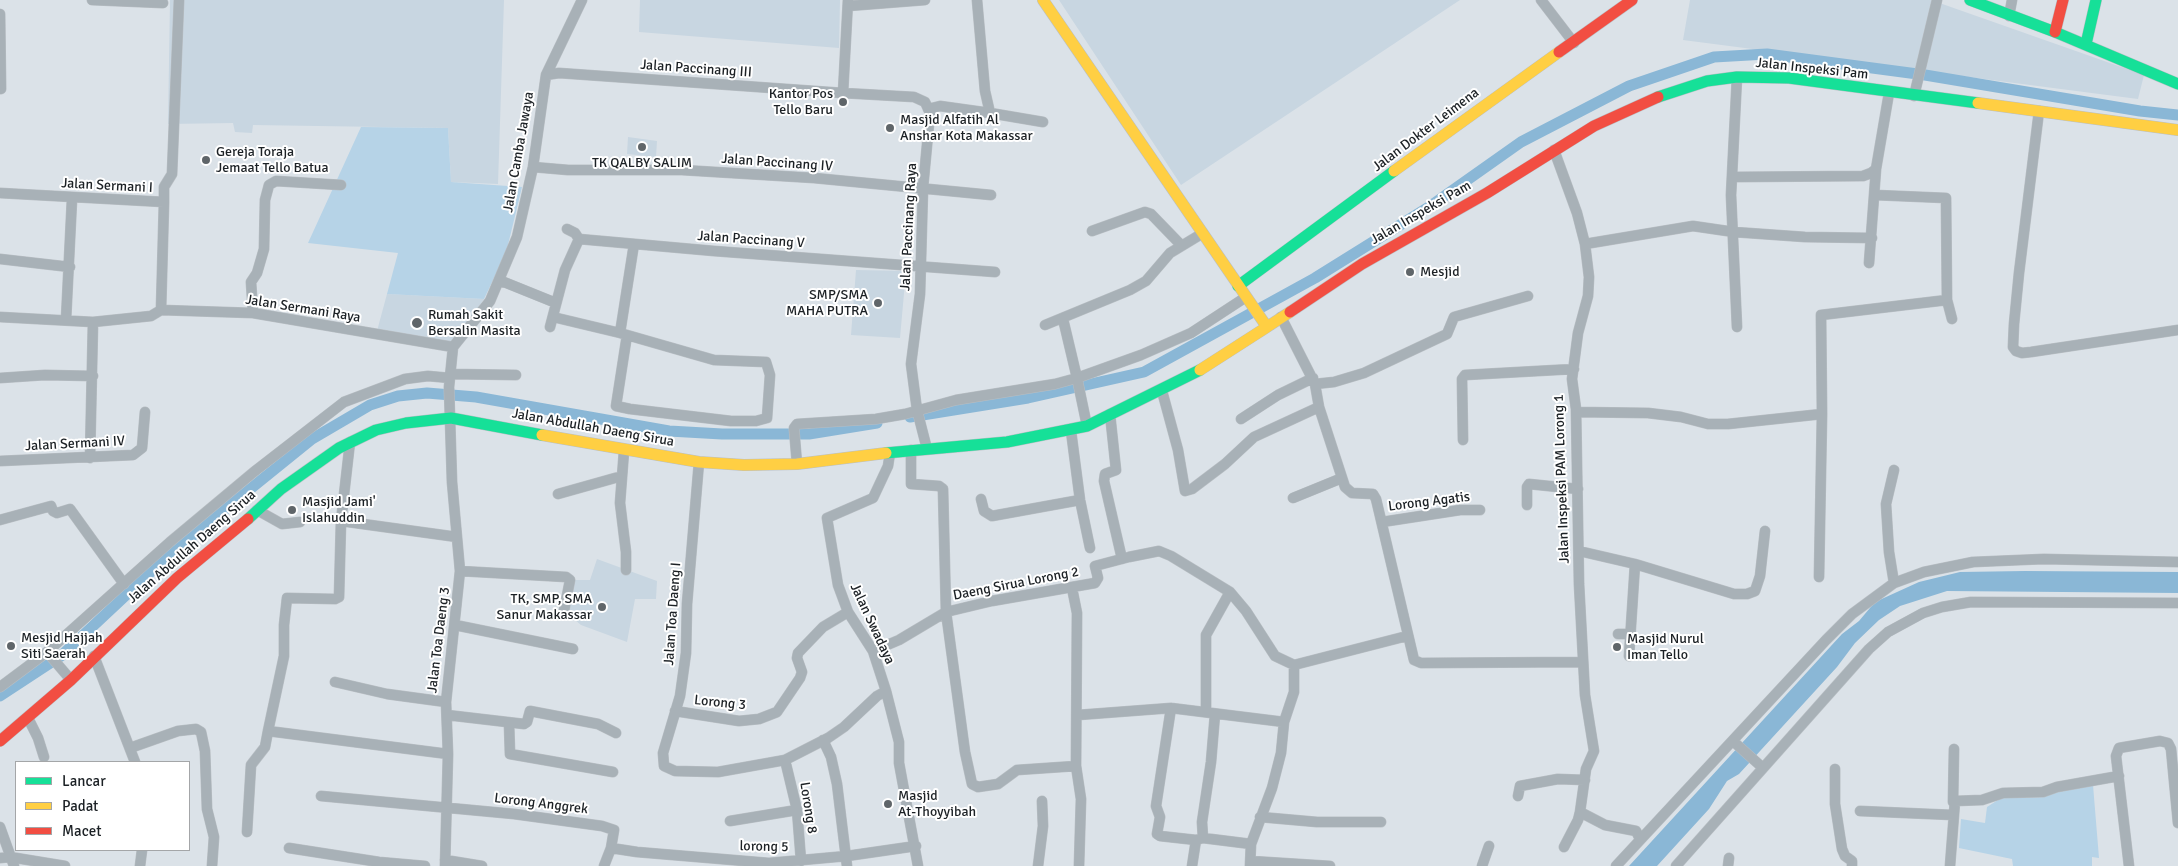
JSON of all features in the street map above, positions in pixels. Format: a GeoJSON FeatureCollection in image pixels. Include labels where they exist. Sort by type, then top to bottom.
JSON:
{"type":"FeatureCollection","features":[{"type":"Feature","properties":{"kind":"main road"},"geometry":{"type":"LineString","coordinates":[[1043,0],[1267,327]]}},
{"type":"Feature","properties":{"kind":"main road","name":"Jalan Dokter Leimena"},"geometry":{"type":"LineString","coordinates":[[1238,286],[1475,112],[1632,0]]}},
{"type":"Feature","properties":{"kind":"main road"},"geometry":{"type":"LineString","coordinates":[[1970,0],[2086,44],[2178,84]]}},
{"type":"Feature","properties":{"kind":"main road"},"geometry":{"type":"LineString","coordinates":[[2056,32],[2063,0]]}},
{"type":"Feature","properties":{"kind":"main road"},"geometry":{"type":"LineString","coordinates":[[2086,44],[2096,0]]}},
{"type":"Feature","properties":{"kind":"main road","name":"Jalan Inspeksi Pam"},"geometry":{"type":"LineString","coordinates":[[1267,327],[1362,264],[1430,226],[1594,126],[1646,101],[1708,81],[1737,77],[1789,78],[2178,130]]}},
{"type":"Feature","properties":{"kind":"main road"},"geometry":{"type":"LineString","coordinates":[[1221,260],[1238,272],[1253,275]]}},
{"type":"Feature","properties":{"kind":"main road","name":"Jalan Abdullah Daeng Sirua"},"geometry":{"type":"LineString","coordinates":[[0,741],[28,718],[69,677],[94,656],[176,578],[307,468],[350,442],[389,427],[451,415],[624,451],[699,462],[797,461],[890,453],[911,450],[926,444],[1007,442],[1071,431],[1087,426],[1162,391],[1226,355],[1267,327]]}},
{"type":"Feature","properties":{"kind":"street"},"geometry":{"type":"LineString","coordinates":[[92,0],[163,3]]}},
{"type":"Feature","properties":{"kind":"street"},"geometry":{"type":"LineString","coordinates":[[164,202],[164,187],[172,174],[179,0]]}},
{"type":"Feature","properties":{"kind":"street","name":"Jalan Camba Jawaya"},"geometry":{"type":"LineString","coordinates":[[454,346],[481,314],[499,280],[521,221],[533,167],[546,75],[582,0]]}},
{"type":"Feature","properties":{"kind":"street"},"geometry":{"type":"LineString","coordinates":[[925,0],[848,3],[844,92],[914,97],[923,100],[928,109],[940,106],[1043,122]]}},
{"type":"Feature","properties":{"kind":"street"},"geometry":{"type":"LineString","coordinates":[[976,0],[985,91],[990,113]]}},
{"type":"Feature","properties":{"kind":"street"},"geometry":{"type":"LineString","coordinates":[[1541,0],[1574,43]]}},
{"type":"Feature","properties":{"kind":"street"},"geometry":{"type":"LineString","coordinates":[[1914,96],[1937,0]]}},
{"type":"Feature","properties":{"kind":"street"},"geometry":{"type":"LineString","coordinates":[[2009,16],[2012,0]]}},
{"type":"Feature","properties":{"kind":"street"},"geometry":{"type":"LineString","coordinates":[[0,14],[1,89]]}},
{"type":"Feature","properties":{"kind":"street","name":"Jalan Paccinang III"},"geometry":{"type":"LineString","coordinates":[[546,75],[559,73],[844,92]]}},
{"type":"Feature","properties":{"kind":"street"},"geometry":{"type":"LineString","coordinates":[[1737,77],[1732,177],[1737,327]]}},
{"type":"Feature","properties":{"kind":"street"},"geometry":{"type":"LineString","coordinates":[[1869,263],[1876,168],[1889,92]]}},
{"type":"Feature","properties":{"kind":"street","name":"Jalan Paccinang Raya"},"geometry":{"type":"LineString","coordinates":[[926,444],[918,413],[912,364],[921,266],[923,188],[930,117],[928,109]]}},
{"type":"Feature","properties":{"kind":"street"},"geometry":{"type":"LineString","coordinates":[[2039,111],[2019,273],[2013,347],[2016,351],[2022,353],[2178,330]]}},
{"type":"Feature","properties":{"kind":"street","name":"Jalan Inspeksi PAM Lorong 1"},"geometry":{"type":"LineString","coordinates":[[1554,150],[1568,184],[1585,244],[1589,277],[1588,296],[1578,333],[1572,379],[1576,412],[1583,662],[1586,712],[1594,751],[1586,769],[1578,820],[1564,847]]}},
{"type":"Feature","properties":{"kind":"street","name":"Jalan Paccinang IV"},"geometry":{"type":"LineString","coordinates":[[533,167],[568,170],[629,169],[814,178],[991,195]]}},
{"type":"Feature","properties":{"kind":"street"},"geometry":{"type":"LineString","coordinates":[[1732,177],[1863,176],[1871,174],[1876,168]]}},
{"type":"Feature","properties":{"kind":"street"},"geometry":{"type":"LineString","coordinates":[[253,313],[251,282],[257,273],[264,249],[265,200],[269,185],[276,181],[341,185]]}},
{"type":"Feature","properties":{"kind":"street","name":"Jalan Sermani I"},"geometry":{"type":"LineString","coordinates":[[0,194],[164,202],[162,310]]}},
{"type":"Feature","properties":{"kind":"street"},"geometry":{"type":"LineString","coordinates":[[1875,195],[1946,198],[1947,300],[1952,319]]}},
{"type":"Feature","properties":{"kind":"street"},"geometry":{"type":"LineString","coordinates":[[66,320],[72,199]]}},
{"type":"Feature","properties":{"kind":"street"},"geometry":{"type":"LineString","coordinates":[[1092,231],[1145,212],[1151,214],[1181,245]]}},
{"type":"Feature","properties":{"kind":"street"},"geometry":{"type":"LineString","coordinates":[[1585,244],[1684,226],[1734,232],[1838,239],[1872,238]]}},
{"type":"Feature","properties":{"kind":"street"},"geometry":{"type":"LineString","coordinates":[[567,229],[576,233],[578,239],[565,270],[551,322],[623,334],[714,360],[766,362],[770,375],[767,418],[756,421],[730,421],[630,410],[616,406],[623,334],[634,244]]}},
{"type":"Feature","properties":{"kind":"street"},"geometry":{"type":"LineString","coordinates":[[1045,325],[1130,290],[1146,281],[1170,252],[1203,233]]}},
{"type":"Feature","properties":{"kind":"street","name":"Jalan Paccinang V"},"geometry":{"type":"LineString","coordinates":[[578,239],[995,272]]}},
{"type":"Feature","properties":{"kind":"street"},"geometry":{"type":"LineString","coordinates":[[0,259],[70,267]]}},
{"type":"Feature","properties":{"kind":"street"},"geometry":{"type":"LineString","coordinates":[[499,280],[556,303]]}},
{"type":"Feature","properties":{"kind":"street"},"geometry":{"type":"LineString","coordinates":[[1241,420],[1278,395],[1314,381],[1334,382],[1364,373],[1447,334],[1454,317],[1528,296]]}},
{"type":"Feature","properties":{"kind":"street"},"geometry":{"type":"LineString","coordinates":[[797,461],[794,434],[797,424],[876,419],[918,413],[956,400],[1055,384],[1077,378],[1141,355],[1191,333],[1248,299]]}},
{"type":"Feature","properties":{"kind":"street"},"geometry":{"type":"LineString","coordinates":[[1819,578],[1822,414],[1821,315],[1947,300]]}},
{"type":"Feature","properties":{"kind":"street","name":"Jalan Sermani Raya"},"geometry":{"type":"LineString","coordinates":[[0,317],[93,322],[151,316],[162,310],[253,313],[454,346]]}},
{"type":"Feature","properties":{"kind":"street"},"geometry":{"type":"LineString","coordinates":[[1281,318],[1314,381],[1319,406],[1348,491],[1372,494],[1382,522],[1414,660],[1421,663],[1583,662]]}},
{"type":"Feature","properties":{"kind":"street"},"geometry":{"type":"LineString","coordinates":[[1063,319],[1087,426]]}},
{"type":"Feature","properties":{"kind":"street"},"geometry":{"type":"LineString","coordinates":[[90,458],[93,322]]}},
{"type":"Feature","properties":{"kind":"street"},"geometry":{"type":"LineString","coordinates":[[451,415],[450,379],[454,346]]}},
{"type":"Feature","properties":{"kind":"street"},"geometry":{"type":"LineString","coordinates":[[1463,440],[1462,379],[1466,375],[1574,369]]}},
{"type":"Feature","properties":{"kind":"street"},"geometry":{"type":"LineString","coordinates":[[0,378],[45,375],[93,376]]}},
{"type":"Feature","properties":{"kind":"street"},"geometry":{"type":"LineString","coordinates":[[0,687],[50,655],[170,542],[255,471],[344,402],[405,379],[428,376],[450,379],[516,375]]}},
{"type":"Feature","properties":{"kind":"street"},"geometry":{"type":"LineString","coordinates":[[1162,391],[1178,450],[1185,490],[1192,489],[1254,437],[1319,406]]}},
{"type":"Feature","properties":{"kind":"street","name":"Jalan Sermani IV"},"geometry":{"type":"LineString","coordinates":[[0,461],[128,456],[140,451],[144,435],[145,412]]}},
{"type":"Feature","properties":{"kind":"street"},"geometry":{"type":"LineString","coordinates":[[1576,412],[1681,417],[1708,424],[1728,424],[1822,414]]}},
{"type":"Feature","properties":{"kind":"street"},"geometry":{"type":"LineString","coordinates":[[1110,414],[1116,470],[1105,474],[1104,481],[1122,559],[1147,553],[1163,552],[1230,592],[1246,611],[1275,656],[1294,665],[1407,636]]}},
{"type":"Feature","properties":{"kind":"street","name":"Jalan Toa Daeng 3"},"geometry":{"type":"LineString","coordinates":[[445,863],[448,754],[446,702],[460,572],[451,415]]}},
{"type":"Feature","properties":{"kind":"street"},"geometry":{"type":"LineString","coordinates":[[1071,431],[1080,500],[1090,548]]}},
{"type":"Feature","properties":{"kind":"street"},"geometry":{"type":"LineString","coordinates":[[247,832],[250,771],[254,759],[265,747],[284,656],[286,598],[339,598],[341,521],[350,442]]}},
{"type":"Feature","properties":{"kind":"street"},"geometry":{"type":"LineString","coordinates":[[911,450],[911,484],[939,486],[943,489],[946,612],[964,752],[972,784],[978,787],[998,784],[1017,770],[1076,766]]}},
{"type":"Feature","properties":{"kind":"street"},"geometry":{"type":"LineString","coordinates":[[624,451],[620,503],[626,552],[626,570]]}},
{"type":"Feature","properties":{"kind":"street","name":"Jalan Swadaya"},"geometry":{"type":"LineString","coordinates":[[890,453],[888,466],[873,498],[827,518],[838,586],[848,612],[872,651],[886,691],[899,742],[899,763],[916,846],[918,866]]}},
{"type":"Feature","properties":{"kind":"street","name":"Jalan Toa Daeng I"},"geometry":{"type":"LineString","coordinates":[[699,462],[686,604],[686,653],[675,711],[663,753],[664,766],[675,772],[718,772],[785,760]]}},
{"type":"Feature","properties":{"kind":"street"},"geometry":{"type":"LineString","coordinates":[[1894,470],[1886,504],[1889,552],[1894,583]]}},
{"type":"Feature","properties":{"kind":"street"},"geometry":{"type":"LineString","coordinates":[[558,494],[622,476]]}},
{"type":"Feature","properties":{"kind":"street"},"geometry":{"type":"LineString","coordinates":[[1292,498],[1342,478]]}},
{"type":"Feature","properties":{"kind":"street"},"geometry":{"type":"LineString","coordinates":[[1527,505],[1529,484],[1578,489]]}},
{"type":"Feature","properties":{"kind":"street"},"geometry":{"type":"LineString","coordinates":[[982,499],[984,511],[992,516],[1080,500]]}},
{"type":"Feature","properties":{"kind":"street"},"geometry":{"type":"LineString","coordinates":[[0,520],[51,506],[53,511],[57,513],[70,509],[124,584]]}},
{"type":"Feature","properties":{"kind":"street"},"geometry":{"type":"LineString","coordinates":[[257,510],[282,524],[300,522]]}},
{"type":"Feature","properties":{"kind":"street","name":"Lorong Agatis"},"geometry":{"type":"LineString","coordinates":[[1382,522],[1437,513],[1480,510]]}},
{"type":"Feature","properties":{"kind":"street"},"geometry":{"type":"LineString","coordinates":[[341,521],[457,537]]}},
{"type":"Feature","properties":{"kind":"street"},"geometry":{"type":"LineString","coordinates":[[1579,551],[1635,564],[1734,594],[1747,594],[1755,591],[1760,576],[1765,531]]}},
{"type":"Feature","properties":{"kind":"street"},"geometry":{"type":"LineString","coordinates":[[1616,866],[1734,742],[1775,692],[1826,640],[1852,614],[1894,583],[1924,572],[1973,562],[2044,558],[2178,562]]}},
{"type":"Feature","properties":{"kind":"street","name":"Daeng Sirua Lorong 2"},"geometry":{"type":"LineString","coordinates":[[872,651],[899,640],[946,612],[992,601],[1096,583],[1095,566],[1122,559]]}},
{"type":"Feature","properties":{"kind":"street"},"geometry":{"type":"LineString","coordinates":[[1629,656],[1635,564]]}},
{"type":"Feature","properties":{"kind":"street"},"geometry":{"type":"LineString","coordinates":[[460,572],[566,577],[570,580],[564,611]]}},
{"type":"Feature","properties":{"kind":"street"},"geometry":{"type":"LineString","coordinates":[[1072,588],[1077,613],[1078,715],[1076,766],[1081,799],[1079,866]]}},
{"type":"Feature","properties":{"kind":"street"},"geometry":{"type":"LineString","coordinates":[[1192,866],[1199,839],[1211,762],[1211,712],[1206,635],[1230,592]]}},
{"type":"Feature","properties":{"kind":"street"},"geometry":{"type":"LineString","coordinates":[[1676,866],[1717,823],[1763,768],[1869,649],[1888,632],[1922,612],[1971,602],[2178,603]]}},
{"type":"Feature","properties":{"kind":"street","name":"Lorong 3"},"geometry":{"type":"LineString","coordinates":[[675,711],[738,721],[759,719],[777,712],[800,678],[802,672],[796,658],[798,653],[823,626],[848,612]]}},
{"type":"Feature","properties":{"kind":"street"},"geometry":{"type":"LineString","coordinates":[[455,626],[573,649]]}},
{"type":"Feature","properties":{"kind":"street"},"geometry":{"type":"LineString","coordinates":[[1618,634],[1630,634]]}},
{"type":"Feature","properties":{"kind":"street"},"geometry":{"type":"LineString","coordinates":[[50,655],[69,677]]}},
{"type":"Feature","properties":{"kind":"street"},"geometry":{"type":"LineString","coordinates":[[94,656],[135,761]]}},
{"type":"Feature","properties":{"kind":"street"},"geometry":{"type":"LineString","coordinates":[[1294,665],[1294,692],[1284,722],[1274,780],[1251,844],[1251,864],[1330,866]]}},
{"type":"Feature","properties":{"kind":"street"},"geometry":{"type":"LineString","coordinates":[[334,682],[387,694],[446,702]]}},
{"type":"Feature","properties":{"kind":"street"},"geometry":{"type":"LineString","coordinates":[[785,760],[844,727],[869,703],[886,691]]}},
{"type":"Feature","properties":{"kind":"street"},"geometry":{"type":"LineString","coordinates":[[1078,715],[1171,708],[1284,722]]}},
{"type":"Feature","properties":{"kind":"street"},"geometry":{"type":"LineString","coordinates":[[1171,708],[1156,806],[1160,817],[1158,834],[1160,836],[1251,844]]}},
{"type":"Feature","properties":{"kind":"street"},"geometry":{"type":"LineString","coordinates":[[447,715],[524,724],[527,722],[530,711],[598,724],[616,733]]}},
{"type":"Feature","properties":{"kind":"street"},"geometry":{"type":"LineString","coordinates":[[28,718],[38,738],[44,757]]}},
{"type":"Feature","properties":{"kind":"street"},"geometry":{"type":"LineString","coordinates":[[509,723],[510,754],[613,772]]}},
{"type":"Feature","properties":{"kind":"street"},"geometry":{"type":"LineString","coordinates":[[130,748],[178,731],[196,729],[201,732],[205,751],[207,809],[214,837],[212,866]]}},
{"type":"Feature","properties":{"kind":"street"},"geometry":{"type":"LineString","coordinates":[[268,731],[408,751],[448,754]]}},
{"type":"Feature","properties":{"kind":"street"},"geometry":{"type":"LineString","coordinates":[[823,740],[831,757],[837,784],[847,861]]}},
{"type":"Feature","properties":{"kind":"street"},"geometry":{"type":"LineString","coordinates":[[1734,742],[1763,768]]}},
{"type":"Feature","properties":{"kind":"street"},"geometry":{"type":"LineString","coordinates":[[2129,866],[2116,753],[2119,748],[2160,742],[2168,743],[2171,749],[2178,823]]}},
{"type":"Feature","properties":{"kind":"street"},"geometry":{"type":"LineString","coordinates":[[1950,866],[1954,749]]}},
{"type":"Feature","properties":{"kind":"street","name":"Lorong 8"},"geometry":{"type":"LineString","coordinates":[[785,760],[797,810],[801,861]]}},
{"type":"Feature","properties":{"kind":"street"},"geometry":{"type":"LineString","coordinates":[[1835,770],[1835,804],[1842,849],[1852,861],[1852,866]]}},
{"type":"Feature","properties":{"kind":"street"},"geometry":{"type":"LineString","coordinates":[[1953,802],[1958,800],[1982,800],[2003,793],[2043,792],[2057,787],[2119,776]]}},
{"type":"Feature","properties":{"kind":"street"},"geometry":{"type":"LineString","coordinates":[[1518,796],[1520,786],[1558,779],[1585,780]]}},
{"type":"Feature","properties":{"kind":"street"},"geometry":{"type":"LineString","coordinates":[[321,796],[446,808]]}},
{"type":"Feature","properties":{"kind":"street"},"geometry":{"type":"LineString","coordinates":[[1038,866],[1043,826],[1042,801]]}},
{"type":"Feature","properties":{"kind":"street","name":"Lorong Anggrek"},"geometry":{"type":"LineString","coordinates":[[446,808],[602,826],[614,830],[611,848]]}},
{"type":"Feature","properties":{"kind":"street"},"geometry":{"type":"LineString","coordinates":[[730,821],[797,810]]}},
{"type":"Feature","properties":{"kind":"street"},"geometry":{"type":"LineString","coordinates":[[1860,811],[1953,815]]}},
{"type":"Feature","properties":{"kind":"street"},"geometry":{"type":"LineString","coordinates":[[1580,812],[1605,825],[1636,831],[1640,839]]}},
{"type":"Feature","properties":{"kind":"street"},"geometry":{"type":"LineString","coordinates":[[1260,817],[1316,822],[1381,822]]}},
{"type":"Feature","properties":{"kind":"street"},"geometry":{"type":"LineString","coordinates":[[0,827],[8,860],[65,866]]}},
{"type":"Feature","properties":{"kind":"street","name":"lorong 5"},"geometry":{"type":"LineString","coordinates":[[611,848],[637,852],[769,863],[847,861],[916,846]]}},
{"type":"Feature","properties":{"kind":"street"},"geometry":{"type":"LineString","coordinates":[[1482,866],[1489,846]]}},
{"type":"Feature","properties":{"kind":"street"},"geometry":{"type":"LineString","coordinates":[[289,848],[379,864],[426,866]]}},
{"type":"Feature","properties":{"kind":"street"},"geometry":{"type":"LineString","coordinates":[[604,866],[611,848]]}},
{"type":"Feature","properties":{"kind":"street"},"geometry":{"type":"LineString","coordinates":[[140,866],[142,851]]}},
{"type":"Feature","properties":{"kind":"street"},"geometry":{"type":"LineString","coordinates":[[445,863],[482,866]]}},
{"type":"Feature","properties":{"kind":"shaded area"},"geometry":{"type":"Polygon","coordinates":[[[170,0],[504,0],[498,184],[451,182],[448,128],[253,125],[252,133],[235,132],[233,123],[168,124],[170,0]]]}},
{"type":"Feature","properties":{"kind":"shaded area"},"geometry":{"type":"Polygon","coordinates":[[[640,0],[840,0],[839,48],[639,32],[640,0]]]}},
{"type":"Feature","properties":{"kind":"shaded area"},"geometry":{"type":"Polygon","coordinates":[[[1059,0],[1460,0],[1181,185],[1059,0]]]}},
{"type":"Feature","properties":{"kind":"shaded area"},"geometry":{"type":"Polygon","coordinates":[[[1690,0],[1931,0],[2144,75],[2138,99],[1683,40],[1690,0]]]}},
{"type":"Feature","properties":{"kind":"shaded area"},"geometry":{"type":"Polygon","coordinates":[[[361,127],[448,128],[451,182],[522,187],[506,253],[484,299],[387,294],[398,253],[308,243],[361,127]]]}},
{"type":"Feature","properties":{"kind":"shaded area","name":"TK QALBY SALIM"},"geometry":{"type":"Polygon","coordinates":[[[628,137],[657,141],[656,157],[627,154],[628,137]]]}},
{"type":"Feature","properties":{"kind":"shaded area","name":"SMP/SMA MAHA PUTRA"},"geometry":{"type":"Polygon","coordinates":[[[856,270],[906,271],[900,338],[851,335],[856,270]]]}},
{"type":"Feature","properties":{"kind":"shaded area","name":"Rumah Sakit Bersalin Masita"},"geometry":{"type":"Polygon","coordinates":[[[387,294],[484,299],[471,320],[447,345],[377,331],[387,294]]]}},
{"type":"Feature","properties":{"kind":"shaded area","name":"TK, SMP, SMA Sanur Makassar"},"geometry":{"type":"Polygon","coordinates":[[[597,559],[657,581],[656,599],[635,599],[627,642],[581,625],[569,615],[573,580],[590,580],[597,559]]]}},
{"type":"Feature","properties":{"kind":"shaded area"},"geometry":{"type":"Polygon","coordinates":[[[1960,572],[2178,572],[2178,593],[1947,591],[1900,606],[1879,620],[1855,643],[1837,667],[1739,774],[1727,781],[1709,809],[1657,866],[1629,866],[1842,634],[1859,621],[1875,602],[1919,582],[1960,572]]]}},
{"type":"Feature","properties":{"kind":"shaded area"},"geometry":{"type":"Polygon","coordinates":[[[2093,785],[2099,858],[2092,857],[2092,866],[2013,866],[2012,859],[1959,848],[1961,819],[1985,823],[1987,807],[2001,798],[2043,797],[2057,791],[2093,785]]]}},
{"type":"Feature","properties":{"kind":"waterway"},"geometry":{"type":"LineString","coordinates":[[910,417],[1028,398],[1144,372],[1315,278],[1429,207],[1521,142],[1629,86],[1714,57],[1767,54],[1925,75],[2140,111],[2178,115]]}},
{"type":"Feature","properties":{"kind":"waterway"},"geometry":{"type":"LineString","coordinates":[[0,696],[61,656],[171,553],[312,439],[370,405],[398,396],[427,393],[476,397],[669,431],[722,434],[809,434],[877,423]]}},
{"type":"Feature","properties":{"kind":"traffic: fast"},"geometry":{"type":"LineString","coordinates":[[1970,0],[2055,32],[2178,84]]}},
{"type":"Feature","properties":{"kind":"traffic: fast"},"geometry":{"type":"LineString","coordinates":[[2086,44],[2096,0]]}},
{"type":"Feature","properties":{"kind":"traffic: fast"},"geometry":{"type":"LineString","coordinates":[[1658,97],[1707,81],[1737,77],[1789,78],[1978,103]]}},
{"type":"Feature","properties":{"kind":"traffic: fast"},"geometry":{"type":"LineString","coordinates":[[1238,286],[1394,171]]}},
{"type":"Feature","properties":{"kind":"traffic: fast"},"geometry":{"type":"LineString","coordinates":[[886,453],[1007,442],[1087,426],[1200,370]]}},
{"type":"Feature","properties":{"kind":"traffic: fast"},"geometry":{"type":"LineString","coordinates":[[248,519],[281,489],[339,448],[376,430],[406,423],[451,418],[542,435]]}},
{"type":"Feature","properties":{"kind":"traffic: slow"},"geometry":{"type":"LineString","coordinates":[[1043,0],[1267,327],[1290,312]]}},
{"type":"Feature","properties":{"kind":"traffic: slow"},"geometry":{"type":"LineString","coordinates":[[1394,171],[1559,52]]}},
{"type":"Feature","properties":{"kind":"traffic: slow"},"geometry":{"type":"LineString","coordinates":[[1978,103],[2178,130]]}},
{"type":"Feature","properties":{"kind":"traffic: slow"},"geometry":{"type":"LineString","coordinates":[[1200,370],[1267,327]]}},
{"type":"Feature","properties":{"kind":"traffic: slow"},"geometry":{"type":"LineString","coordinates":[[542,435],[699,462],[744,465],[797,464],[886,453]]}},
{"type":"Feature","properties":{"kind":"traffic: jam"},"geometry":{"type":"LineString","coordinates":[[1559,52],[1632,0]]}},
{"type":"Feature","properties":{"kind":"traffic: jam"},"geometry":{"type":"LineString","coordinates":[[2055,32],[2063,0]]}},
{"type":"Feature","properties":{"kind":"traffic: jam"},"geometry":{"type":"LineString","coordinates":[[1290,312],[1362,264],[1487,193],[1594,126],[1658,97]]}},
{"type":"Feature","properties":{"kind":"traffic: jam"},"geometry":{"type":"LineString","coordinates":[[0,741],[71,680],[177,578],[248,519]]}},
{"type":"Feature","properties":{"kind":"place","name":"Kantor Pos Tello Baru"},"geometry":{"type":"Point","coordinates":[843,102]}},
{"type":"Feature","properties":{"kind":"place","name":"Masjid Alfatih Al Anshar Kota Makassar"},"geometry":{"type":"Point","coordinates":[890,128]}},
{"type":"Feature","properties":{"kind":"place","name":"TK QALBY SALIM"},"geometry":{"type":"Point","coordinates":[642,147]}},
{"type":"Feature","properties":{"kind":"place","name":"Gereja Toraja Jemaat Tello Batua"},"geometry":{"type":"Point","coordinates":[206,160]}},
{"type":"Feature","properties":{"kind":"place","name":"Mesjid"},"geometry":{"type":"Point","coordinates":[1410,272]}},
{"type":"Feature","properties":{"kind":"place","name":"SMP/SMA MAHA PUTRA"},"geometry":{"type":"Point","coordinates":[878,303]}},
{"type":"Feature","properties":{"kind":"place","name":"Rumah Sakit Bersalin Masita"},"geometry":{"type":"Point","coordinates":[417,323]}},
{"type":"Feature","properties":{"kind":"place","name":"Masjid Jami' Islahuddin"},"geometry":{"type":"Point","coordinates":[292,510]}},
{"type":"Feature","properties":{"kind":"place","name":"TK, SMP, SMA Sanur Makassar"},"geometry":{"type":"Point","coordinates":[602,607]}},
{"type":"Feature","properties":{"kind":"place","name":"Mesjid Hajjah Siti Saerah"},"geometry":{"type":"Point","coordinates":[11,646]}},
{"type":"Feature","properties":{"kind":"place","name":"Masjid Nurul Iman Tello"},"geometry":{"type":"Point","coordinates":[1617,647]}},
{"type":"Feature","properties":{"kind":"place","name":"Masjid At-Thoyyibah"},"geometry":{"type":"Point","coordinates":[888,804]}}]}
